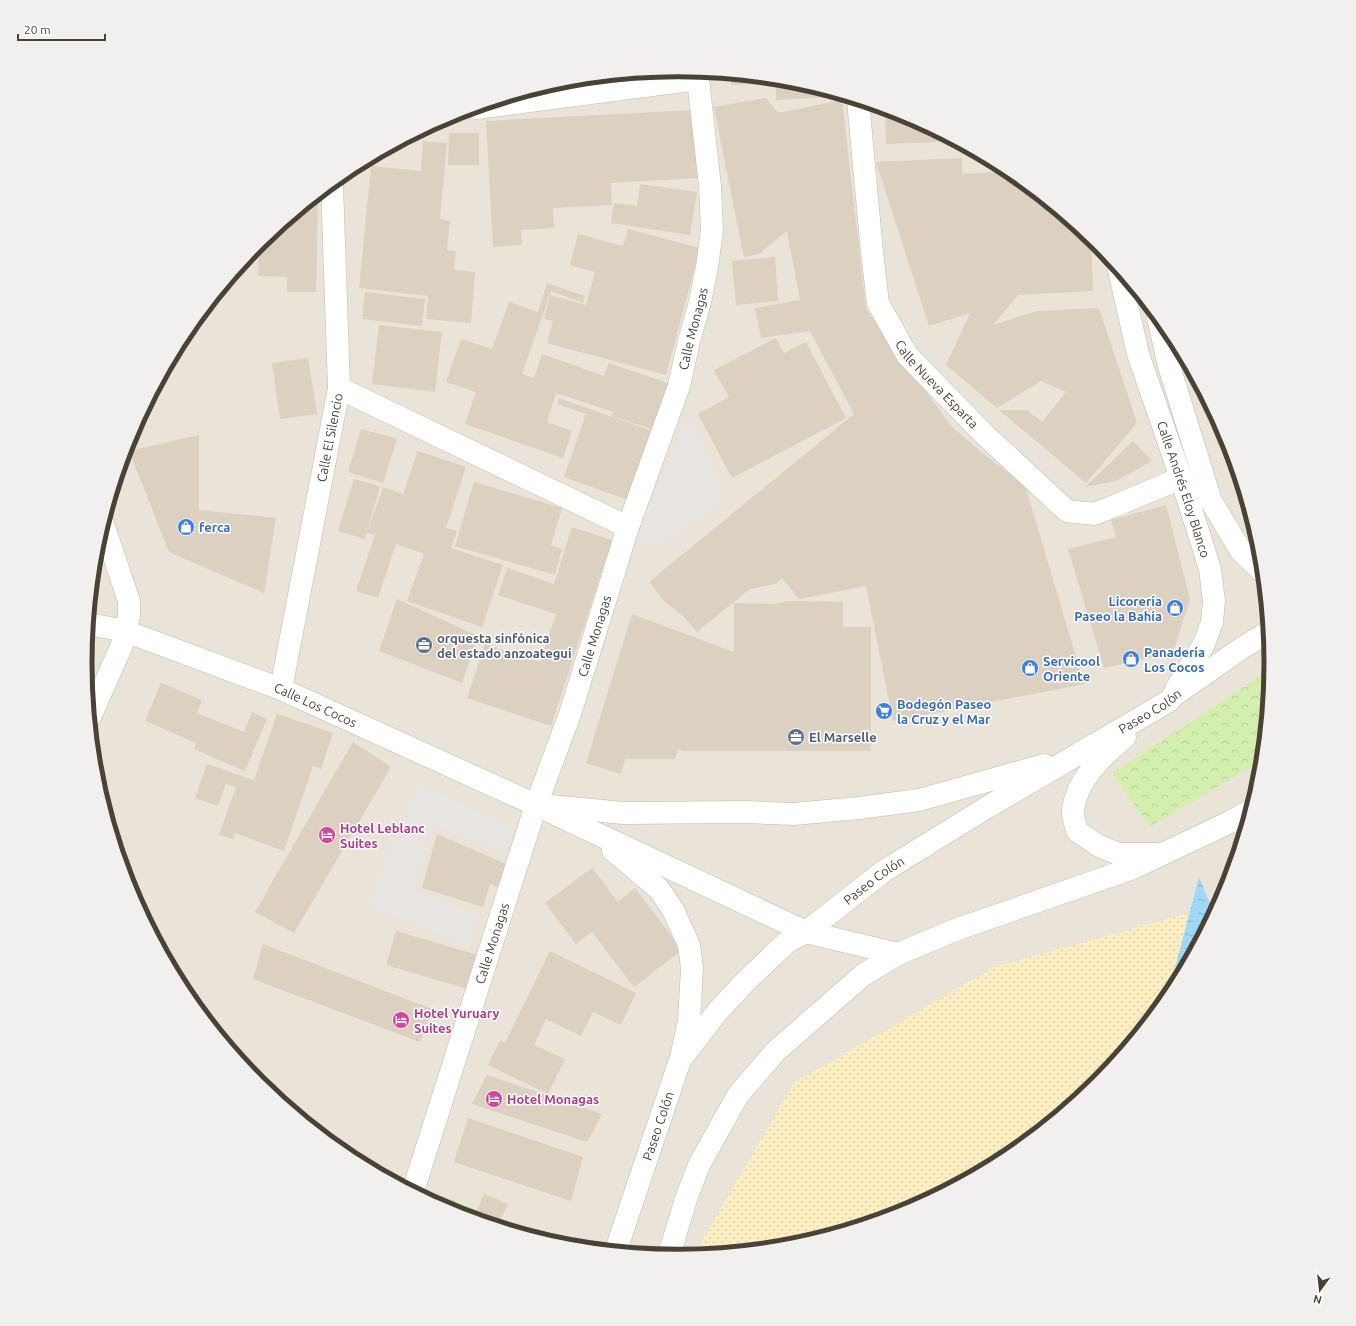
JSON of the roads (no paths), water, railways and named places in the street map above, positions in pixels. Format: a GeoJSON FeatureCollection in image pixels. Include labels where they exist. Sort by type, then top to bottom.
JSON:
{"type":"FeatureCollection","features":[{"type":"Feature","properties":{"kind":"street"},"geometry":{"type":"LineString","coordinates":[[503,104],[689,77]]}},
{"type":"Feature","properties":{"kind":"street","name":"Calle Monagas"},"geometry":{"type":"LineString","coordinates":[[414,1186],[536,805],[570,714],[628,527],[679,386],[707,267],[712,230],[711,194],[698,78]]}},
{"type":"Feature","properties":{"kind":"street","name":"Calle Nueva Esparta"},"geometry":{"type":"LineString","coordinates":[[858,106],[878,303],[907,355],[985,435],[1067,511],[1094,514],[1181,478]]}},
{"type":"Feature","properties":{"kind":"street","name":"Calle El Silencio"},"geometry":{"type":"LineString","coordinates":[[281,688],[339,388],[332,190]]}},
{"type":"Feature","properties":{"kind":"street","name":"Calle Andrés Eloy Blanco"},"geometry":{"type":"LineString","coordinates":[[1121,280],[1138,354],[1181,478],[1210,569],[1214,601],[1212,622],[1204,644],[1169,701]]}},
{"type":"Feature","properties":{"kind":"street","name":"Calle Andrés Eloy Blanco"},"geometry":{"type":"LineString","coordinates":[[1161,331],[1169,366],[1211,501],[1241,550],[1255,564]]}},
{"type":"Feature","properties":{"kind":"street"},"geometry":{"type":"LineString","coordinates":[[339,388],[628,527]]}},
{"type":"Feature","properties":{"kind":"street"},"geometry":{"type":"LineString","coordinates":[[94,708],[122,645],[129,616],[129,601],[106,534]]}},
{"type":"Feature","properties":{"kind":"street","name":"Calle Los Cocos"},"geometry":{"type":"LineString","coordinates":[[93,625],[125,631],[281,688],[536,805]]}},
{"type":"Feature","properties":{"kind":"street","name":"Paseo Colón"},"geometry":{"type":"LineString","coordinates":[[617,1246],[680,1060],[718,1011],[746,981],[787,942],[806,932],[884,872],[1073,756],[1169,701],[1173,696],[1223,661],[1263,635]]}},
{"type":"Feature","properties":{"kind":"street"},"geometry":{"type":"LineString","coordinates":[[1163,854],[1119,854],[1099,846],[1077,831],[1072,811],[1077,793],[1090,770],[1111,749],[1169,701]]}},
{"type":"Feature","properties":{"kind":"street"},"geometry":{"type":"LineString","coordinates":[[536,805],[623,812],[745,812],[794,814],[859,808],[919,800],[1073,756]]}},
{"type":"Feature","properties":{"kind":"street"},"geometry":{"type":"LineString","coordinates":[[536,805],[806,932],[898,954]]}},
{"type":"Feature","properties":{"kind":"street"},"geometry":{"type":"LineString","coordinates":[[536,805],[613,850],[659,889],[673,910],[689,945],[692,968],[689,1021],[680,1060]]}},
{"type":"Feature","properties":{"kind":"street"},"geometry":{"type":"LineString","coordinates":[[671,1249],[698,1165],[738,1095],[776,1051],[832,1001],[863,976],[898,954],[955,930],[1133,868],[1244,814]]}},
{"type":"Feature","properties":{"kind":"water"},"geometry":{"type":"Polygon","coordinates":[[[1199,877],[1211,906],[1204,922],[1173,976],[1199,877]]]}},
{"type":"Feature","properties":{"kind":"place","name":"ferca"},"geometry":{"type":"Point","coordinates":[186,527]}},
{"type":"Feature","properties":{"kind":"place","name":"Licorería Paseo la Bahía"},"geometry":{"type":"Point","coordinates":[1175,608]}},
{"type":"Feature","properties":{"kind":"place","name":"orquesta sinfónica del estado anzoategui"},"geometry":{"type":"Point","coordinates":[424,645]}},
{"type":"Feature","properties":{"kind":"place","name":"Panadería Los Cocos"},"geometry":{"type":"Point","coordinates":[1131,659]}},
{"type":"Feature","properties":{"kind":"place","name":"Servicool Oriente"},"geometry":{"type":"Point","coordinates":[1030,668]}},
{"type":"Feature","properties":{"kind":"place","name":"Bodegón Paseo la Cruz y el Mar"},"geometry":{"type":"Point","coordinates":[884,711]}},
{"type":"Feature","properties":{"kind":"place","name":"El Marselle"},"geometry":{"type":"Point","coordinates":[796,737]}},
{"type":"Feature","properties":{"kind":"place","name":"Hotel Leblanc Suites"},"geometry":{"type":"Point","coordinates":[327,835]}},
{"type":"Feature","properties":{"kind":"place","name":"Hotel Yuruary Suites"},"geometry":{"type":"Point","coordinates":[401,1020]}},
{"type":"Feature","properties":{"kind":"place","name":"Hotel Monagas"},"geometry":{"type":"Point","coordinates":[494,1099]}}]}
